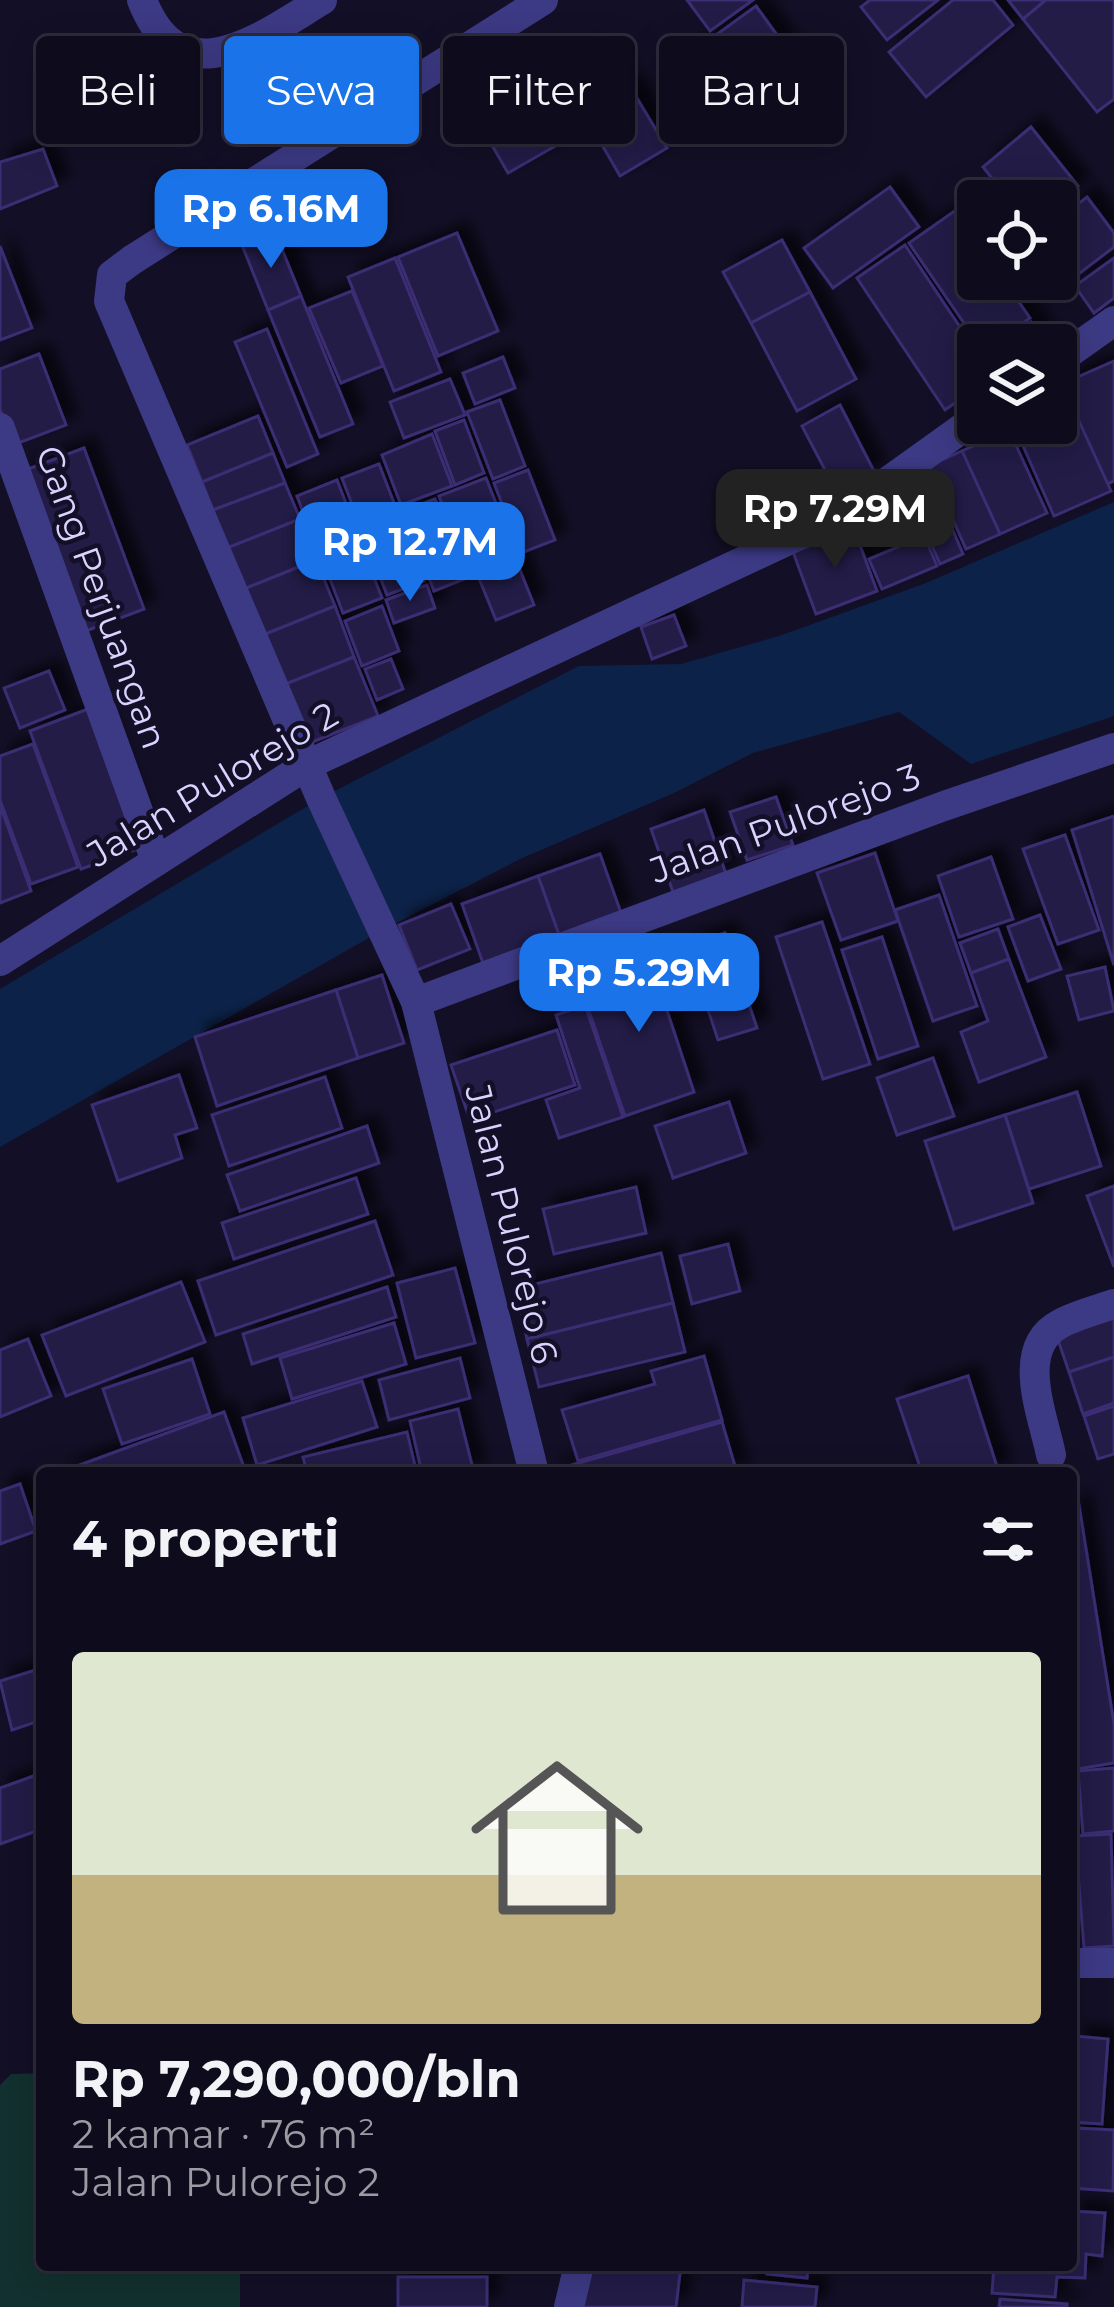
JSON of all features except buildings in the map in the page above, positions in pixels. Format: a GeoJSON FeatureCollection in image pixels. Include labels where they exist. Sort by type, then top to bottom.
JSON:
{"type":"FeatureCollection","features":[{"type":"Feature","properties":{"kind":"street"},"geometry":{"type":"LineString","coordinates":[[142,0],[149,19],[176,46],[211,57],[242,49],[322,0]]}},
{"type":"Feature","properties":{"kind":"street","name":"Jalan Pulorejo 6"},"geometry":{"type":"LineString","coordinates":[[532,1467],[416,1002],[321,798],[109,301],[112,275],[543,0]]}},
{"type":"Feature","properties":{"kind":"street"},"geometry":{"type":"LineString","coordinates":[[1077,347],[1114,321]]}},
{"type":"Feature","properties":{"kind":"street","name":"Gang Perjuangan"},"geometry":{"type":"LineString","coordinates":[[0,428],[156,861]]}},
{"type":"Feature","properties":{"kind":"street","name":"Jalan Pulorejo 2"},"geometry":{"type":"LineString","coordinates":[[0,961],[307,765],[840,516],[957,432]]}},
{"type":"Feature","properties":{"kind":"street","name":"Jalan Pulorejo 3"},"geometry":{"type":"LineString","coordinates":[[416,1002],[944,806],[1114,748]]}},
{"type":"Feature","properties":{"kind":"street"},"geometry":{"type":"LineString","coordinates":[[1052,1455],[1034,1370],[1036,1350],[1060,1323],[1114,1304]]}},
{"type":"Feature","properties":{"kind":"street"},"geometry":{"type":"LineString","coordinates":[[1077,1964],[1114,1963]]}},
{"type":"Feature","properties":{"kind":"street"},"geometry":{"type":"LineString","coordinates":[[569,2307],[578,2271]]}},
{"type":"Feature","properties":{"kind":"green space"},"geometry":{"type":"Polygon","coordinates":[[[36,2073],[36,2271],[240,2271],[240,2307],[0,2307],[0,2085],[11,2074],[36,2073]]]}},
{"type":"Feature","properties":{"kind":"water"},"geometry":{"type":"Polygon","coordinates":[[[1114,502],[1114,716],[971,764],[899,712],[753,753],[674,793],[520,859],[383,930],[0,1147],[0,989],[321,798],[579,666],[681,664],[779,636],[926,583],[1114,502]]]}}]}
